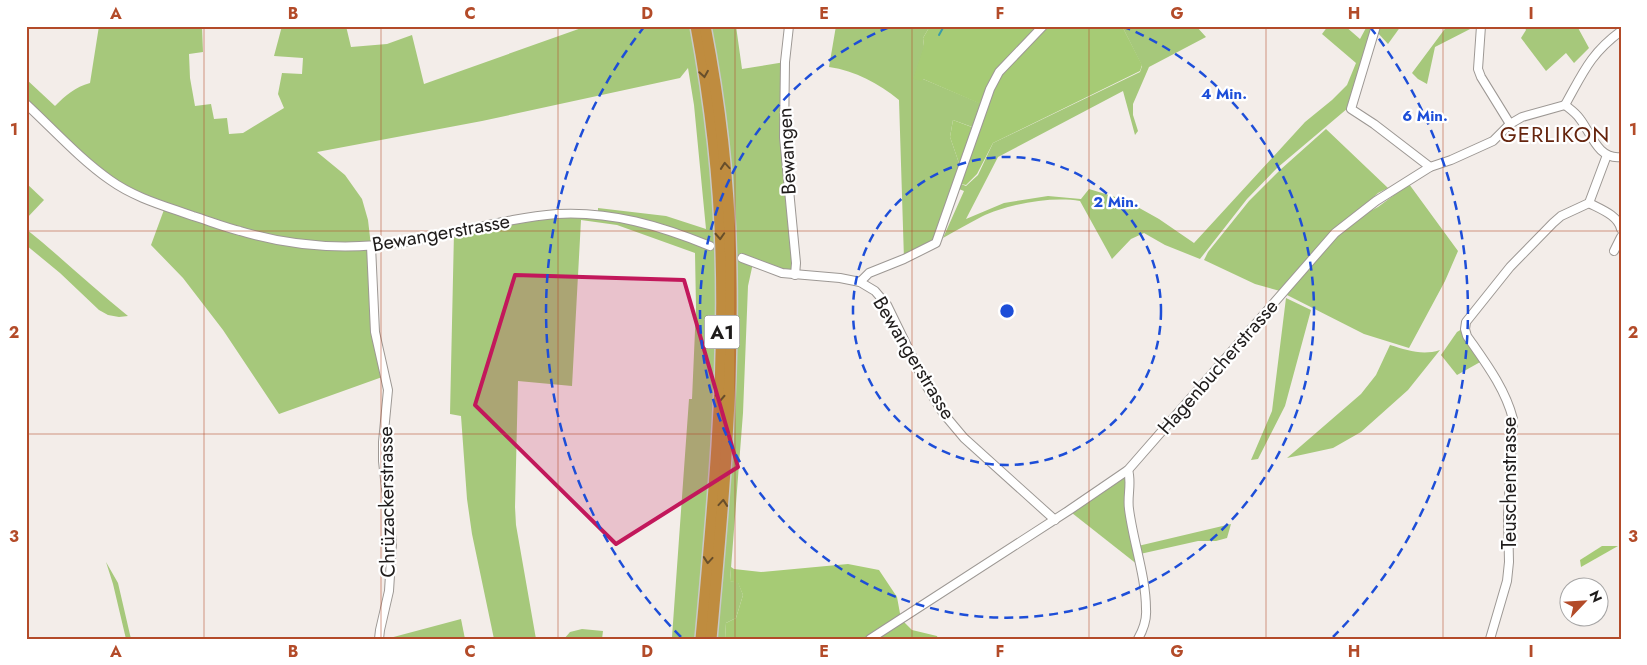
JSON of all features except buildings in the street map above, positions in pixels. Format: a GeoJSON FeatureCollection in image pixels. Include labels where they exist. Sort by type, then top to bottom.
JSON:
{"type":"FeatureCollection","features":[{"type":"Feature","properties":{"kind":"highway","name":"A1"},"geometry":{"type":"LineString","coordinates":[[696,26],[714,152],[722,274],[718,432],[701,639]]}},
{"type":"Feature","properties":{"kind":"highway","name":"A1"},"geometry":{"type":"LineString","coordinates":[[706,26],[716,85],[724,154],[731,275],[731,362],[728,434],[711,639]]}},
{"type":"Feature","properties":{"kind":"street","name":"Bewangen"},"geometry":{"type":"LineString","coordinates":[[788,26],[785,62],[784,137],[796,263],[795,275]]}},
{"type":"Feature","properties":{"kind":"street"},"geometry":{"type":"LineString","coordinates":[[860,282],[868,272],[904,259],[936,243],[990,89],[999,72],[1043,26]]}},
{"type":"Feature","properties":{"kind":"street"},"geometry":{"type":"LineString","coordinates":[[1376,26],[1351,109],[1374,124],[1430,167]]}},
{"type":"Feature","properties":{"kind":"street"},"geometry":{"type":"LineString","coordinates":[[1481,26],[1478,69],[1510,124]]}},
{"type":"Feature","properties":{"kind":"street"},"geometry":{"type":"LineString","coordinates":[[1621,31],[1591,58],[1565,105],[1580,119],[1599,148],[1608,155],[1621,157]]}},
{"type":"Feature","properties":{"kind":"street","name":"Bewangerstrasse"},"geometry":{"type":"LineString","coordinates":[[26,104],[92,166],[111,181],[166,207],[240,232],[296,243],[329,246],[371,246],[405,242],[524,219],[565,214],[631,219],[664,228],[710,246]]}},
{"type":"Feature","properties":{"kind":"street","name":"Hagenbucherstrasse"},"geometry":{"type":"LineString","coordinates":[[870,639],[1056,520],[1128,470],[1336,233],[1376,201],[1430,167],[1493,141],[1510,124],[1533,114],[1565,105]]}},
{"type":"Feature","properties":{"kind":"street"},"geometry":{"type":"LineString","coordinates":[[1608,155],[1589,203],[1606,211],[1620,224],[1621,229]]}},
{"type":"Feature","properties":{"kind":"street","name":"Teuschenstrasse"},"geometry":{"type":"LineString","coordinates":[[1490,639],[1507,582],[1509,562],[1508,516],[1512,419],[1502,391],[1468,336],[1465,326],[1466,322],[1510,267],[1552,223],[1561,216],[1589,203]]}},
{"type":"Feature","properties":{"kind":"street"},"geometry":{"type":"LineString","coordinates":[[1614,251],[1621,237]]}},
{"type":"Feature","properties":{"kind":"street","name":"Chrüzackerstrasse"},"geometry":{"type":"LineString","coordinates":[[371,246],[375,332],[388,390],[383,461],[392,542],[389,591],[379,639]]}},
{"type":"Feature","properties":{"kind":"street","name":"Bewangerstrasse"},"geometry":{"type":"LineString","coordinates":[[742,258],[764,267],[795,275],[840,278],[860,282],[875,291],[887,305],[927,387],[943,412],[964,438],[1056,520]]}},
{"type":"Feature","properties":{"kind":"street"},"geometry":{"type":"LineString","coordinates":[[1128,470],[1130,478],[1128,500],[1130,518],[1147,610],[1143,629],[1138,639]]}},
{"type":"Feature","properties":{"kind":"highlighted area"},"geometry":{"type":"Polygon","coordinates":[[[515,275],[684,280],[738,467],[616,544],[475,405],[515,275]]]}},
{"type":"Feature","properties":{"kind":"green space"},"geometry":{"type":"Polygon","coordinates":[[[99,26],[202,26],[203,52],[189,54],[190,78],[195,106],[211,104],[214,119],[227,118],[229,134],[243,133],[284,108],[278,94],[282,73],[302,74],[303,58],[274,56],[282,26],[346,26],[351,47],[387,44],[412,35],[424,84],[587,26],[736,26],[742,69],[785,62],[784,137],[795,275],[753,263],[748,286],[743,413],[730,581],[738,582],[743,595],[736,618],[726,623],[725,639],[672,637],[689,399],[692,399],[696,308],[695,253],[617,225],[581,220],[572,386],[518,381],[516,525],[536,639],[494,639],[472,534],[467,499],[461,416],[450,414],[454,232],[524,219],[598,215],[598,208],[666,216],[706,229],[694,105],[688,68],[680,78],[482,121],[317,152],[345,175],[362,199],[368,220],[371,246],[375,332],[385,376],[279,414],[223,330],[183,278],[151,245],[165,207],[111,181],[26,104],[26,79],[55,106],[71,92],[90,83],[99,26]]]}},
{"type":"Feature","properties":{"kind":"green space"},"geometry":{"type":"Polygon","coordinates":[[[836,26],[930,26],[923,38],[923,79],[982,104],[975,128],[953,120],[950,137],[960,166],[936,243],[904,259],[899,100],[883,88],[866,79],[848,71],[829,67],[836,26]]]}},
{"type":"Feature","properties":{"kind":"green space"},"geometry":{"type":"Polygon","coordinates":[[[930,26],[1122,26],[1142,65],[1140,71],[993,143],[977,174],[966,185],[961,184],[966,168],[960,166],[950,137],[953,120],[977,129],[983,105],[923,79],[921,81],[913,79],[924,46],[923,38],[930,26]]]}},
{"type":"Feature","properties":{"kind":"green space"},"geometry":{"type":"Polygon","coordinates":[[[1122,26],[1196,26],[1206,37],[1149,67],[1133,104],[1133,115],[1138,131],[1135,135],[1123,91],[998,157],[966,219],[1004,203],[1048,196],[1081,199],[1089,189],[1125,200],[1159,219],[1194,243],[1305,122],[1347,85],[1356,63],[1322,34],[1328,26],[1345,26],[1360,39],[1367,26],[1375,26],[1348,108],[1277,168],[1247,199],[1200,259],[1165,245],[1144,233],[1131,239],[1112,259],[1080,201],[1069,200],[1043,200],[1004,208],[981,217],[943,238],[964,191],[959,189],[961,184],[966,186],[978,175],[993,143],[1140,72],[1142,66],[1122,26]]]}},
{"type":"Feature","properties":{"kind":"green space"},"geometry":{"type":"Polygon","coordinates":[[[1378,26],[1401,26],[1388,44],[1376,31],[1378,26]]]}},
{"type":"Feature","properties":{"kind":"green space"},"geometry":{"type":"Polygon","coordinates":[[[1447,26],[1476,26],[1435,47],[1427,84],[1412,73],[1447,26]]]}},
{"type":"Feature","properties":{"kind":"green space"},"geometry":{"type":"Polygon","coordinates":[[[1524,26],[1577,26],[1589,48],[1574,63],[1566,53],[1546,71],[1521,38],[1526,30],[1524,26]]]}},
{"type":"Feature","properties":{"kind":"green space"},"geometry":{"type":"Polygon","coordinates":[[[1326,129],[1388,188],[1378,193],[1280,291],[1255,284],[1204,260],[1208,252],[1249,201],[1326,129]]]}},
{"type":"Feature","properties":{"kind":"green space"},"geometry":{"type":"Polygon","coordinates":[[[26,183],[44,200],[26,219],[26,183]]]}},
{"type":"Feature","properties":{"kind":"green space"},"geometry":{"type":"Polygon","coordinates":[[[1409,184],[1458,251],[1445,281],[1409,348],[1364,334],[1285,294],[1357,218],[1378,207],[1409,184]]]}},
{"type":"Feature","properties":{"kind":"green space"},"geometry":{"type":"Polygon","coordinates":[[[26,229],[128,316],[108,315],[99,310],[60,273],[26,245],[26,229]]]}},
{"type":"Feature","properties":{"kind":"green space"},"geometry":{"type":"Polygon","coordinates":[[[1286,298],[1311,310],[1285,406],[1258,459],[1251,460],[1272,411],[1286,298]]]}},
{"type":"Feature","properties":{"kind":"green space"},"geometry":{"type":"Polygon","coordinates":[[[1462,329],[1482,361],[1457,375],[1441,355],[1457,332],[1462,329]]]}},
{"type":"Feature","properties":{"kind":"green space"},"geometry":{"type":"Polygon","coordinates":[[[1390,345],[1421,352],[1440,350],[1408,390],[1361,432],[1333,448],[1287,458],[1361,394],[1376,375],[1390,345]]]}},
{"type":"Feature","properties":{"kind":"green space"},"geometry":{"type":"Polygon","coordinates":[[[1124,478],[1128,479],[1138,565],[1072,513],[1124,478]]]}},
{"type":"Feature","properties":{"kind":"green space"},"geometry":{"type":"Polygon","coordinates":[[[1231,524],[1227,538],[1216,541],[1198,541],[1140,554],[1138,546],[1231,524]]]}},
{"type":"Feature","properties":{"kind":"green space"},"geometry":{"type":"Polygon","coordinates":[[[1602,546],[1618,546],[1581,567],[1580,560],[1602,546]]]}},
{"type":"Feature","properties":{"kind":"green space"},"geometry":{"type":"Polygon","coordinates":[[[106,562],[118,583],[131,639],[126,639],[106,562]]]}},
{"type":"Feature","properties":{"kind":"green space"},"geometry":{"type":"Polygon","coordinates":[[[848,564],[879,570],[897,597],[901,619],[912,630],[937,636],[938,639],[725,639],[726,623],[736,618],[743,595],[738,583],[730,581],[731,567],[761,572],[848,564]]]}},
{"type":"Feature","properties":{"kind":"green space"},"geometry":{"type":"Polygon","coordinates":[[[461,619],[465,639],[386,639],[461,619]]]}},
{"type":"Feature","properties":{"kind":"green space"},"geometry":{"type":"Polygon","coordinates":[[[582,629],[603,631],[602,639],[564,639],[570,632],[582,629]]]}},
{"type":"Feature","properties":{"kind":"waterway"},"geometry":{"type":"LineString","coordinates":[[939,35],[944,26]]}},
{"type":"Feature","properties":{"kind":"district","name":"GERLIKON"},"geometry":{"type":"Point","coordinates":[1555,134]}}]}
